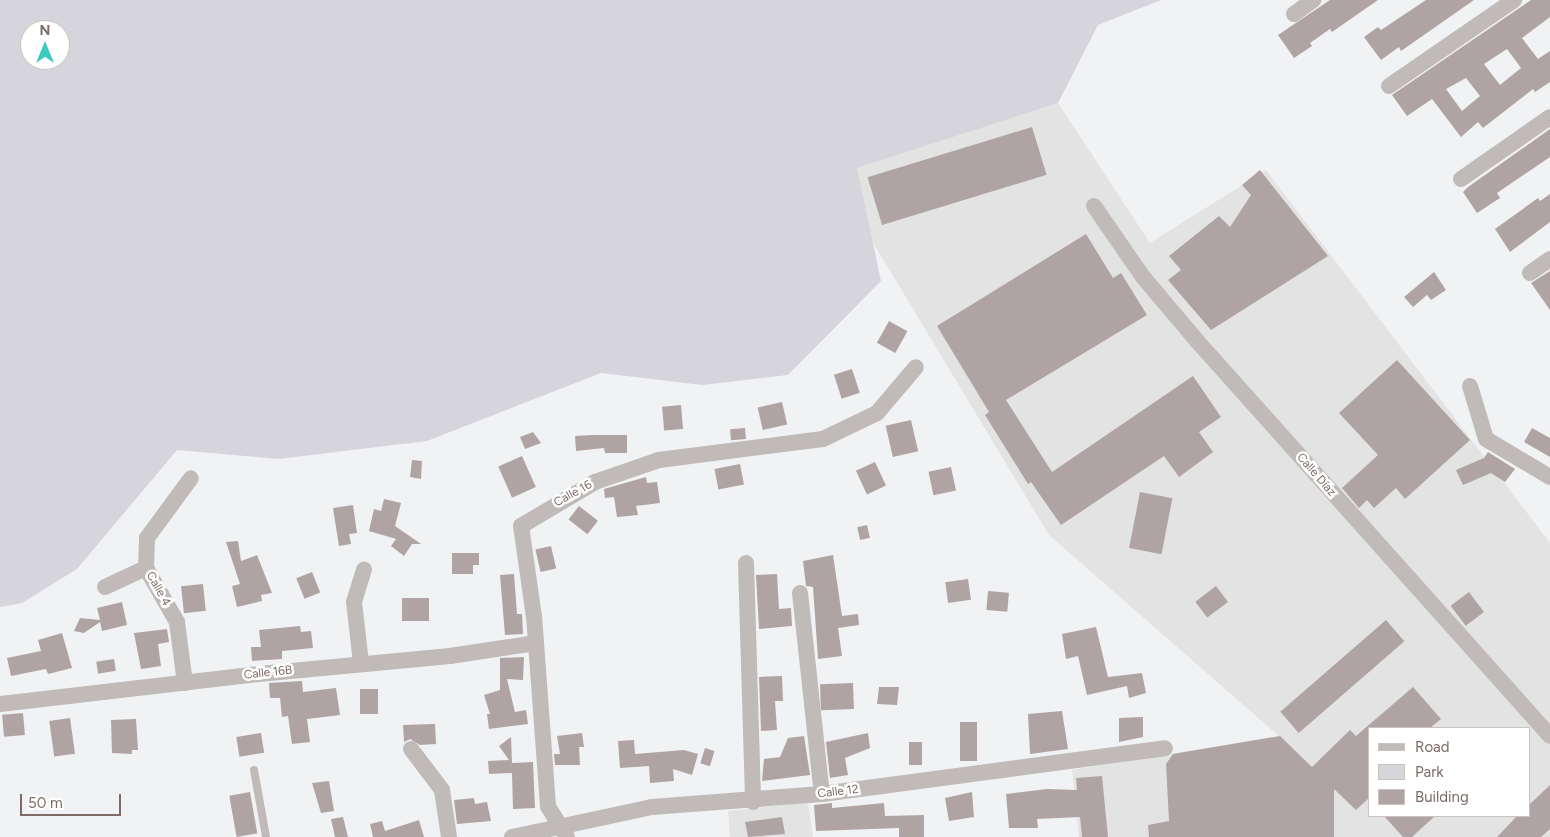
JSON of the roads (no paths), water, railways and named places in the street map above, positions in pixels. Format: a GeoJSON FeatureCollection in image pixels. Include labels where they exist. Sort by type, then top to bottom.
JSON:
{"type":"FeatureCollection","features":[{"type":"Feature","properties":{"kind":"street"},"geometry":{"type":"LineString","coordinates":[[1294,14],[1313,0]]}},
{"type":"Feature","properties":{"kind":"street"},"geometry":{"type":"LineString","coordinates":[[1389,86],[1514,0]]}},
{"type":"Feature","properties":{"kind":"street"},"geometry":{"type":"LineString","coordinates":[[1461,179],[1550,117]]}},
{"type":"Feature","properties":{"kind":"street","name":"Calle Díaz"},"geometry":{"type":"LineString","coordinates":[[1094,206],[1143,277],[1167,306],[1550,736]]}},
{"type":"Feature","properties":{"kind":"street"},"geometry":{"type":"LineString","coordinates":[[1530,273],[1550,259]]}},
{"type":"Feature","properties":{"kind":"street","name":"Calle 16"},"geometry":{"type":"LineString","coordinates":[[563,833],[548,806],[536,643],[520,534],[527,520],[595,482],[659,460],[823,439],[877,414],[916,367]]}},
{"type":"Feature","properties":{"kind":"street"},"geometry":{"type":"LineString","coordinates":[[1470,386],[1486,439],[1550,478]]}},
{"type":"Feature","properties":{"kind":"street","name":"Calle 4"},"geometry":{"type":"LineString","coordinates":[[185,683],[177,622],[146,568],[147,538],[192,478]]}},
{"type":"Feature","properties":{"kind":"street"},"geometry":{"type":"LineString","coordinates":[[746,563],[753,802]]}},
{"type":"Feature","properties":{"kind":"street"},"geometry":{"type":"LineString","coordinates":[[105,587],[146,568]]}},
{"type":"Feature","properties":{"kind":"street"},"geometry":{"type":"LineString","coordinates":[[361,663],[354,602],[364,570]]}},
{"type":"Feature","properties":{"kind":"street"},"geometry":{"type":"LineString","coordinates":[[800,593],[822,794]]}},
{"type":"Feature","properties":{"kind":"street","name":"Calle 16B"},"geometry":{"type":"LineString","coordinates":[[0,704],[361,663],[450,656],[536,643]]}},
{"type":"Feature","properties":{"kind":"street","name":"Calle 12"},"geometry":{"type":"LineString","coordinates":[[512,837],[563,833],[652,807],[753,802],[1165,748]]}},
{"type":"Feature","properties":{"kind":"street"},"geometry":{"type":"LineString","coordinates":[[410,749],[442,790],[449,837]]}},
{"type":"Feature","properties":{"kind":"lane"},"geometry":{"type":"LineString","coordinates":[[254,770],[266,837]]}}]}
